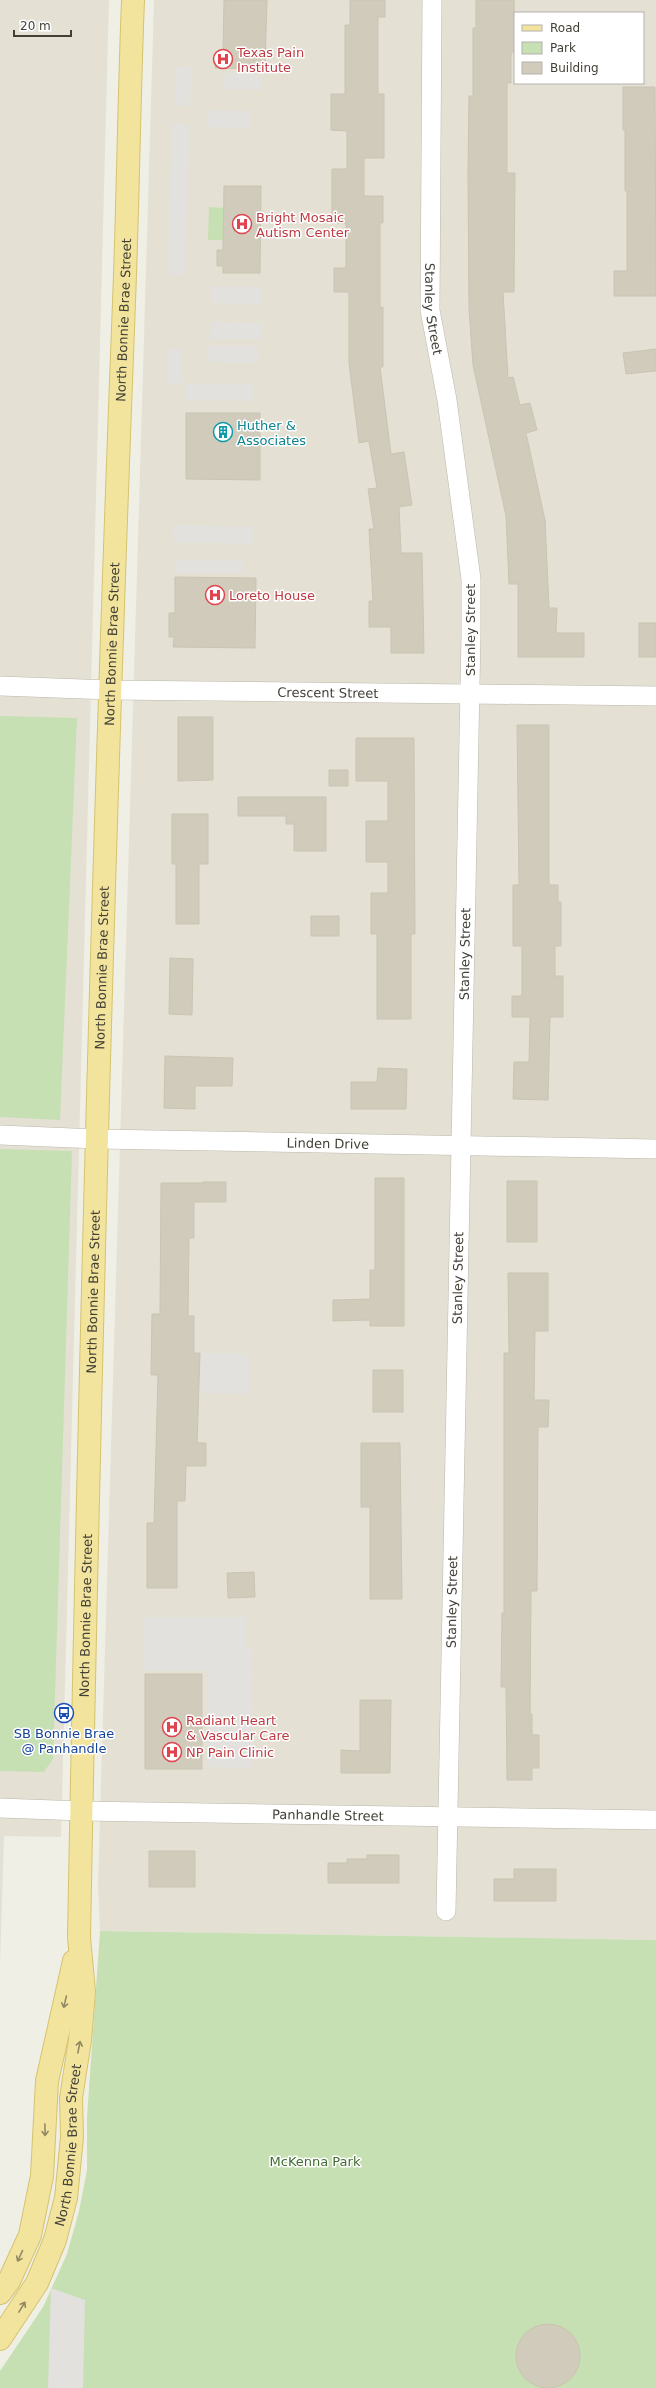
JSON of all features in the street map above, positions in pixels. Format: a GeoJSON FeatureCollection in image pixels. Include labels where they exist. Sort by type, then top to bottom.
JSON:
{"type":"FeatureCollection","features":[{"type":"Feature","properties":{"kind":"main road","name":"North Bonnie Brae Street"},"geometry":{"type":"LineString","coordinates":[[0,2339],[37,2283],[55,2240],[66,2198],[72,2137],[72,2098],[80,2040],[84,1992],[80,1937],[97,1139],[133,0]]}},
{"type":"Feature","properties":{"kind":"main road","name":"North Bonnie Brae Street"},"geometry":{"type":"LineString","coordinates":[[0,2293],[8,2282],[30,2235],[42,2176],[45,2142],[44,2111],[48,2075],[80,1937]]}},
{"type":"Feature","properties":{"kind":"street","name":"Stanley Street"},"geometry":{"type":"LineString","coordinates":[[432,0],[430,310],[447,400],[471,578],[446,1911]]}},
{"type":"Feature","properties":{"kind":"street","name":"Crescent Street"},"geometry":{"type":"LineString","coordinates":[[0,686],[110,690],[656,696]]}},
{"type":"Feature","properties":{"kind":"street","name":"Linden Drive"},"geometry":{"type":"LineString","coordinates":[[0,1135],[97,1139],[656,1149]]}},
{"type":"Feature","properties":{"kind":"street","name":"Panhandle Street"},"geometry":{"type":"LineString","coordinates":[[0,1808],[82,1811],[448,1815],[656,1820]]}},
{"type":"Feature","properties":{"kind":"shaded area"},"geometry":{"type":"Polygon","coordinates":[[[0,0],[109,0],[61,1837],[0,1836],[0,0]]]}},
{"type":"Feature","properties":{"kind":"shaded area"},"geometry":{"type":"Polygon","coordinates":[[[154,0],[656,0],[656,1940],[100,1931],[98,1883],[154,0]]]}},
{"type":"Feature","properties":{"kind":"shaded area"},"geometry":{"type":"Polygon","coordinates":[[[175,67],[191,67],[190,106],[175,106],[175,67]]]}},
{"type":"Feature","properties":{"kind":"shaded area"},"geometry":{"type":"Polygon","coordinates":[[[225,73],[262,75],[261,90],[224,89],[225,73]]]}},
{"type":"Feature","properties":{"kind":"shaded area"},"geometry":{"type":"Polygon","coordinates":[[[208,110],[250,111],[250,129],[208,127],[208,110]]]}},
{"type":"Feature","properties":{"kind":"shaded area"},"geometry":{"type":"Polygon","coordinates":[[[172,123],[189,124],[185,275],[168,274],[172,123]]]}},
{"type":"Feature","properties":{"kind":"shaded area"},"geometry":{"type":"Polygon","coordinates":[[[211,286],[262,287],[262,304],[211,303],[211,286]]]}},
{"type":"Feature","properties":{"kind":"shaded area"},"geometry":{"type":"Polygon","coordinates":[[[211,322],[262,323],[261,339],[210,339],[211,322]]]}},
{"type":"Feature","properties":{"kind":"shaded area"},"geometry":{"type":"Polygon","coordinates":[[[207,346],[258,346],[258,363],[207,362],[207,346]]]}},
{"type":"Feature","properties":{"kind":"shaded area"},"geometry":{"type":"Polygon","coordinates":[[[167,349],[182,349],[182,383],[166,383],[167,349]]]}},
{"type":"Feature","properties":{"kind":"shaded area"},"geometry":{"type":"Polygon","coordinates":[[[186,384],[254,384],[254,401],[186,400],[186,384]]]}},
{"type":"Feature","properties":{"kind":"shaded area"},"geometry":{"type":"Polygon","coordinates":[[[173,525],[254,527],[254,544],[173,542],[173,525]]]}},
{"type":"Feature","properties":{"kind":"shaded area"},"geometry":{"type":"Polygon","coordinates":[[[175,560],[243,560],[243,573],[175,573],[175,560]]]}},
{"type":"Feature","properties":{"kind":"shaded area"},"geometry":{"type":"Polygon","coordinates":[[[200,1353],[250,1354],[249,1394],[199,1393],[200,1353]]]}},
{"type":"Feature","properties":{"kind":"shaded area"},"geometry":{"type":"Polygon","coordinates":[[[143,1617],[245,1617],[245,1648],[252,1648],[251,1768],[208,1767],[208,1671],[143,1670],[143,1617]]]}},
{"type":"Feature","properties":{"kind":"shaded area"},"geometry":{"type":"Polygon","coordinates":[[[0,1836],[4,1836],[0,1966],[0,1836]]]}},
{"type":"Feature","properties":{"kind":"shaded area"},"geometry":{"type":"Polygon","coordinates":[[[51,2288],[85,2300],[83,2388],[48,2388],[51,2288]]]}},
{"type":"Feature","properties":{"kind":"green space"},"geometry":{"type":"Polygon","coordinates":[[[209,207],[224,208],[223,240],[208,240],[209,207]]]}},
{"type":"Feature","properties":{"kind":"green space"},"geometry":{"type":"Polygon","coordinates":[[[0,716],[77,718],[60,1120],[0,1117],[0,716]]]}},
{"type":"Feature","properties":{"kind":"green space"},"geometry":{"type":"Polygon","coordinates":[[[0,1149],[72,1151],[53,1759],[44,1772],[0,1771],[0,1149]]]}},
{"type":"Feature","properties":{"kind":"green space","name":"McKenna Park"},"geometry":{"type":"Polygon","coordinates":[[[100,1931],[656,1940],[656,2388],[0,2388],[0,2371],[43,2307],[67,2254],[79,2211],[87,2170],[87,2117],[100,1931]]]}},
{"type":"Feature","properties":{"kind":"building"},"geometry":{"type":"Polygon","coordinates":[[[224,0],[267,0],[265,69],[215,68],[216,52],[223,52],[224,0]]]}},
{"type":"Feature","properties":{"kind":"building"},"geometry":{"type":"Polygon","coordinates":[[[350,0],[385,0],[385,17],[378,17],[378,94],[384,94],[384,158],[364,158],[364,196],[383,196],[383,223],[380,223],[380,307],[383,307],[383,367],[380,367],[391,454],[404,452],[412,505],[399,507],[401,553],[422,553],[424,653],[391,653],[391,627],[369,627],[369,601],[373,601],[369,529],[374,529],[368,489],[377,488],[369,441],[359,443],[349,363],[349,292],[334,292],[334,268],[346,268],[346,223],[332,223],[332,169],[347,169],[347,131],[331,130],[331,94],[345,94],[345,25],[350,25],[350,0]]]}},
{"type":"Feature","properties":{"kind":"building"},"geometry":{"type":"Polygon","coordinates":[[[476,0],[514,0],[514,52],[511,52],[511,83],[507,83],[507,173],[515,173],[514,292],[503,292],[508,378],[513,377],[520,405],[530,403],[537,430],[526,433],[545,520],[549,608],[557,608],[556,633],[584,633],[584,657],[518,657],[518,584],[509,584],[506,516],[473,365],[469,309],[469,96],[473,96],[473,28],[476,28],[476,0]]]}},
{"type":"Feature","properties":{"kind":"building"},"geometry":{"type":"Polygon","coordinates":[[[623,87],[655,87],[656,296],[614,296],[614,271],[627,271],[627,191],[625,191],[623,87]]]}},
{"type":"Feature","properties":{"kind":"building","name":"Bright Mosaic Autism Center"},"geometry":{"type":"Polygon","coordinates":[[[224,186],[261,186],[260,273],[223,273],[223,266],[217,266],[217,250],[223,250],[224,186]]]}},
{"type":"Feature","properties":{"kind":"building"},"geometry":{"type":"Polygon","coordinates":[[[656,349],[656,371],[626,374],[623,353],[656,349]]]}},
{"type":"Feature","properties":{"kind":"building","name":"Huther & Associates"},"geometry":{"type":"Polygon","coordinates":[[[186,413],[260,413],[260,480],[186,479],[186,413]]]}},
{"type":"Feature","properties":{"kind":"building","name":"Loreto House"},"geometry":{"type":"Polygon","coordinates":[[[175,577],[256,578],[255,648],[173,647],[174,637],[169,637],[169,613],[175,613],[175,577]]]}},
{"type":"Feature","properties":{"kind":"building"},"geometry":{"type":"Polygon","coordinates":[[[639,623],[656,623],[656,657],[639,657],[639,623]]]}},
{"type":"Feature","properties":{"kind":"building"},"geometry":{"type":"Polygon","coordinates":[[[178,717],[213,717],[213,780],[178,781],[178,717]]]}},
{"type":"Feature","properties":{"kind":"building"},"geometry":{"type":"Polygon","coordinates":[[[517,725],[549,725],[549,885],[558,885],[558,902],[561,902],[561,946],[555,946],[555,976],[563,976],[563,1017],[550,1017],[548,1100],[513,1099],[514,1062],[529,1062],[530,1017],[512,1017],[512,996],[522,996],[522,946],[513,946],[513,885],[519,885],[517,725]]]}},
{"type":"Feature","properties":{"kind":"building"},"geometry":{"type":"Polygon","coordinates":[[[356,738],[414,738],[415,934],[411,934],[411,1019],[377,1019],[377,934],[371,934],[371,893],[388,893],[388,862],[366,862],[366,821],[388,821],[388,781],[356,781],[356,738]]]}},
{"type":"Feature","properties":{"kind":"building"},"geometry":{"type":"Polygon","coordinates":[[[329,770],[348,770],[348,786],[329,786],[329,770]]]}},
{"type":"Feature","properties":{"kind":"building"},"geometry":{"type":"Polygon","coordinates":[[[238,797],[326,797],[326,851],[294,851],[294,824],[286,824],[286,816],[238,816],[238,797]]]}},
{"type":"Feature","properties":{"kind":"building"},"geometry":{"type":"Polygon","coordinates":[[[172,814],[208,814],[208,864],[199,864],[199,924],[176,924],[176,864],[172,864],[172,814]]]}},
{"type":"Feature","properties":{"kind":"building"},"geometry":{"type":"Polygon","coordinates":[[[311,916],[339,916],[339,936],[311,936],[311,916]]]}},
{"type":"Feature","properties":{"kind":"building"},"geometry":{"type":"Polygon","coordinates":[[[170,958],[193,959],[192,1015],[169,1014],[170,958]]]}},
{"type":"Feature","properties":{"kind":"building"},"geometry":{"type":"Polygon","coordinates":[[[165,1056],[233,1058],[232,1086],[195,1086],[195,1109],[164,1108],[165,1056]]]}},
{"type":"Feature","properties":{"kind":"building"},"geometry":{"type":"Polygon","coordinates":[[[378,1068],[407,1069],[406,1109],[351,1109],[351,1082],[377,1082],[378,1068]]]}},
{"type":"Feature","properties":{"kind":"building"},"geometry":{"type":"Polygon","coordinates":[[[375,1178],[404,1178],[404,1326],[370,1326],[370,1320],[333,1321],[333,1300],[370,1299],[370,1270],[375,1270],[375,1178]]]}},
{"type":"Feature","properties":{"kind":"building"},"geometry":{"type":"Polygon","coordinates":[[[507,1181],[537,1181],[537,1242],[507,1242],[507,1181]]]}},
{"type":"Feature","properties":{"kind":"building"},"geometry":{"type":"Polygon","coordinates":[[[226,1182],[226,1202],[194,1202],[194,1238],[189,1238],[188,1316],[194,1316],[194,1353],[200,1353],[197,1443],[206,1443],[206,1466],[186,1466],[185,1501],[177,1501],[177,1588],[147,1588],[147,1523],[154,1523],[158,1375],[151,1375],[152,1314],[160,1314],[161,1183],[226,1182]]]}},
{"type":"Feature","properties":{"kind":"building"},"geometry":{"type":"Polygon","coordinates":[[[508,1273],[548,1273],[548,1331],[535,1331],[534,1400],[549,1400],[548,1427],[538,1427],[537,1591],[531,1591],[530,1714],[532,1714],[532,1735],[539,1735],[539,1768],[532,1768],[532,1780],[507,1780],[506,1687],[501,1687],[502,1613],[504,1613],[504,1353],[509,1353],[508,1273]]]}},
{"type":"Feature","properties":{"kind":"building"},"geometry":{"type":"Polygon","coordinates":[[[373,1370],[403,1370],[403,1412],[373,1412],[373,1370]]]}},
{"type":"Feature","properties":{"kind":"building"},"geometry":{"type":"Polygon","coordinates":[[[361,1443],[400,1443],[402,1599],[370,1599],[370,1507],[361,1507],[361,1443]]]}},
{"type":"Feature","properties":{"kind":"building"},"geometry":{"type":"Polygon","coordinates":[[[254,1572],[255,1597],[228,1598],[227,1573],[254,1572]]]}},
{"type":"Feature","properties":{"kind":"building"},"geometry":{"type":"Polygon","coordinates":[[[145,1674],[202,1674],[202,1769],[145,1769],[145,1674]]]}},
{"type":"Feature","properties":{"kind":"building"},"geometry":{"type":"Polygon","coordinates":[[[360,1700],[391,1700],[390,1773],[341,1773],[341,1750],[360,1751],[360,1700]]]}},
{"type":"Feature","properties":{"kind":"building"},"geometry":{"type":"Polygon","coordinates":[[[149,1851],[195,1851],[195,1887],[149,1887],[149,1851]]]}},
{"type":"Feature","properties":{"kind":"building"},"geometry":{"type":"Polygon","coordinates":[[[367,1855],[399,1855],[399,1883],[328,1883],[328,1863],[347,1863],[347,1859],[367,1859],[367,1855]]]}},
{"type":"Feature","properties":{"kind":"building"},"geometry":{"type":"Polygon","coordinates":[[[514,1869],[556,1869],[556,1901],[494,1901],[494,1879],[514,1879],[514,1869]]]}},
{"type":"Feature","properties":{"kind":"building"},"geometry":{"type":"Polygon","coordinates":[[[542,2324],[554,2324],[571,2333],[578,2344],[580,2356],[578,2368],[571,2379],[554,2388],[542,2388],[530,2383],[521,2374],[516,2362],[516,2350],[521,2338],[530,2329],[542,2324]]]}},
{"type":"Feature","properties":{"kind":"place","name":"Texas Pain Institute"},"geometry":{"type":"Point","coordinates":[223,59]}},
{"type":"Feature","properties":{"kind":"place","name":"Bright Mosaic Autism Center"},"geometry":{"type":"Point","coordinates":[242,224]}},
{"type":"Feature","properties":{"kind":"place","name":"Huther & Associates"},"geometry":{"type":"Point","coordinates":[223,432]}},
{"type":"Feature","properties":{"kind":"place","name":"Loreto House"},"geometry":{"type":"Point","coordinates":[215,595]}},
{"type":"Feature","properties":{"kind":"place","name":"SB Bonnie Brae @ Panhandle"},"geometry":{"type":"Point","coordinates":[64,1713]}},
{"type":"Feature","properties":{"kind":"place","name":"Radiant Heart & Vascular Care"},"geometry":{"type":"Point","coordinates":[172,1727]}},
{"type":"Feature","properties":{"kind":"place","name":"NP Pain Clinic"},"geometry":{"type":"Point","coordinates":[172,1752]}}]}
